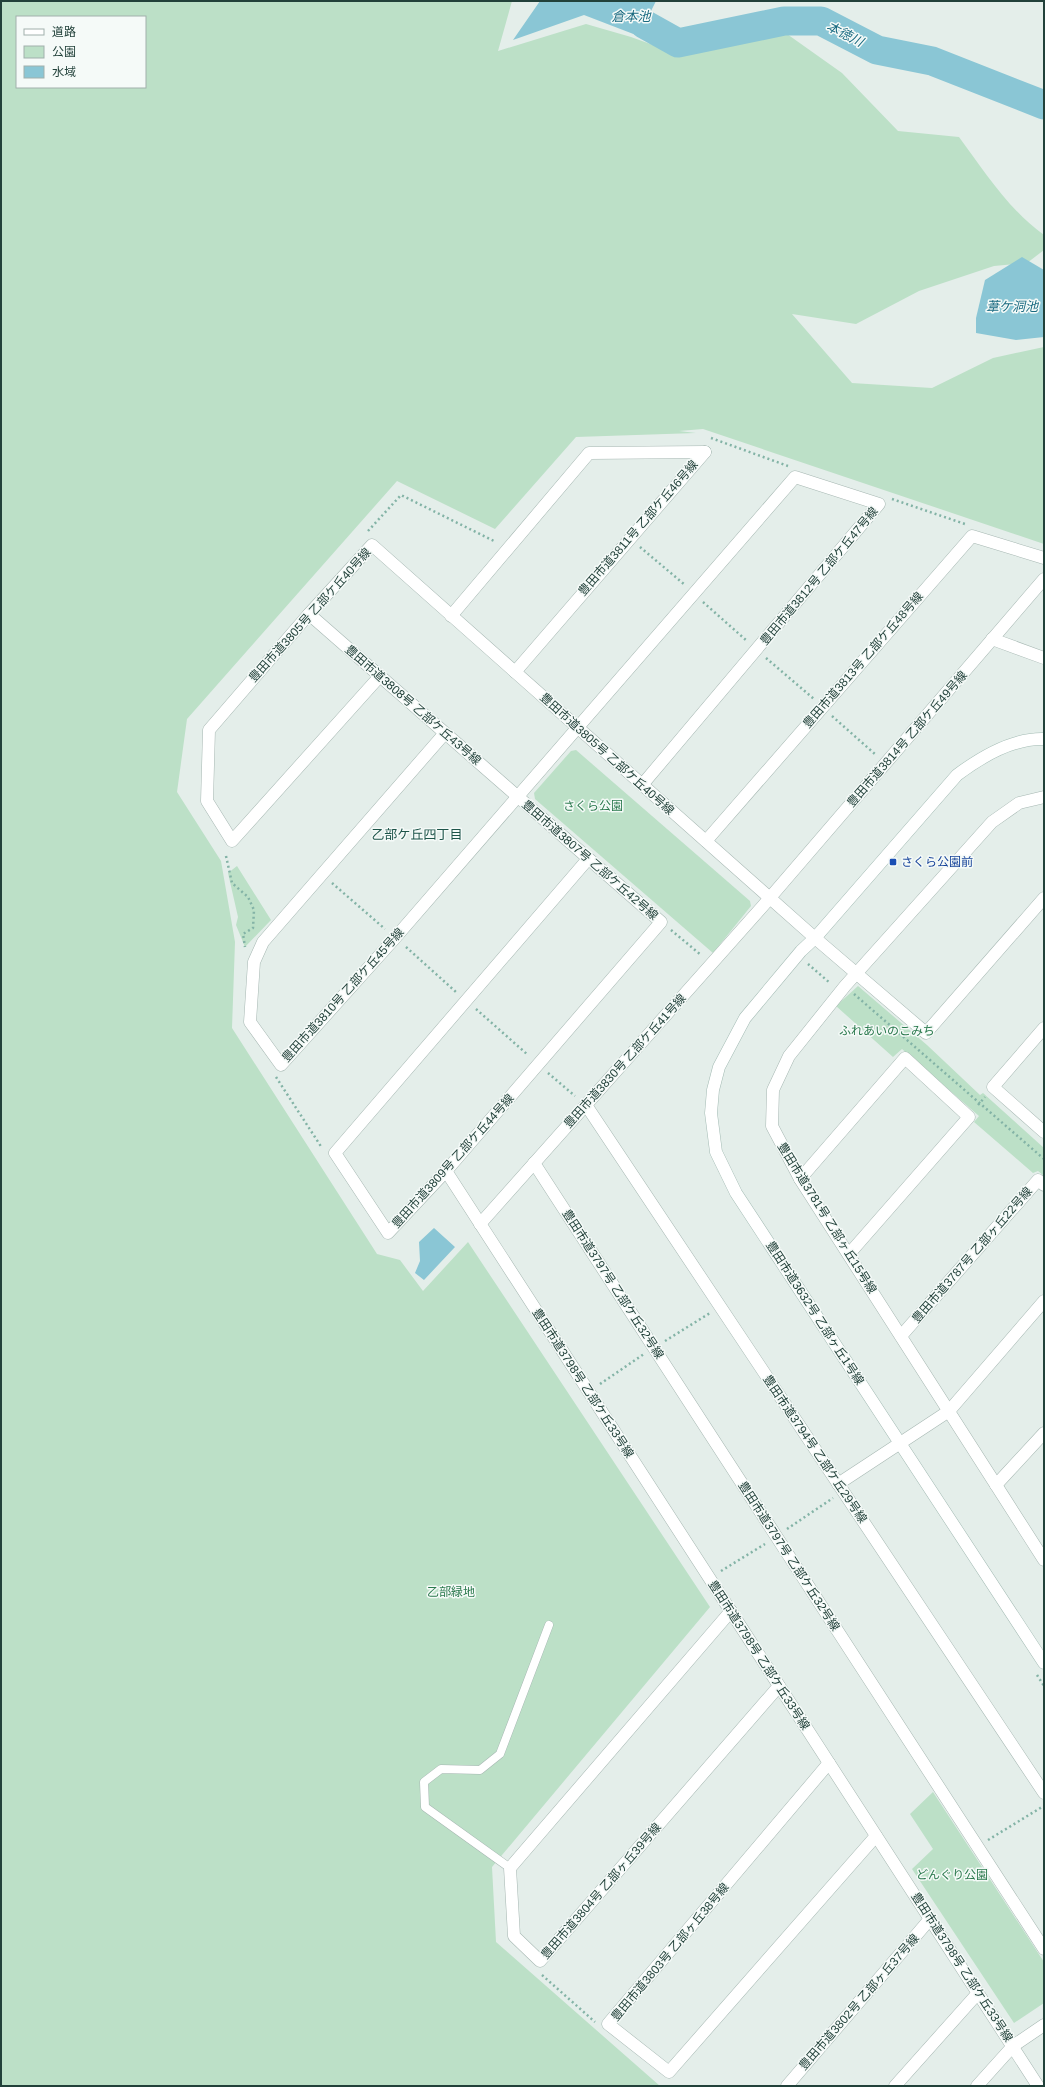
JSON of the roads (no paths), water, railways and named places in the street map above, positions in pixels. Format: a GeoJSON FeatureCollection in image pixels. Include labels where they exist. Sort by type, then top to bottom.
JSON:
{"type":"FeatureCollection","features":[{"type":"Feature","properties":{"kind":"street","name":"豊田市道3811号 乙部ケ丘46号線"},"geometry":{"type":"LineString","coordinates":[[451,616],[589,453],[705,452],[630,537],[515,672]]}},
{"type":"Feature","properties":{"kind":"street","name":"豊田市道3812号 乙部ケ丘47号線"},"geometry":{"type":"LineString","coordinates":[[578,728],[795,477],[879,504],[642,784]]}},
{"type":"Feature","properties":{"kind":"street","name":"豊田市道3813号 乙部ケ丘48号線"},"geometry":{"type":"LineString","coordinates":[[706,841],[972,536],[1044,558]]}},
{"type":"Feature","properties":{"kind":"street","name":"豊田市道3805号 乙部ケ丘40号線"},"geometry":{"type":"LineString","coordinates":[[380,676],[232,841],[207,801],[209,730],[309,614],[372,546],[815,938],[926,1033],[1044,898]]}},
{"type":"Feature","properties":{"kind":"street","name":"豊田市道3814号 乙部ケ丘49号線"},"geometry":{"type":"LineString","coordinates":[[770,898],[1044,579]]}},
{"type":"Feature","properties":{"kind":"street","name":"豊田市道3808号 乙部ケ丘43号線"},"geometry":{"type":"LineString","coordinates":[[309,614],[518,797]]}},
{"type":"Feature","properties":{"kind":"street"},"geometry":{"type":"LineString","coordinates":[[992,639],[1044,658]]}},
{"type":"Feature","properties":{"kind":"street","name":"豊田市道3810号 乙部ケ丘45号線"},"geometry":{"type":"LineString","coordinates":[[445,733],[264,942],[254,962],[250,1022],[281,1065],[395,938],[578,728]]}},
{"type":"Feature","properties":{"kind":"street"},"geometry":{"type":"LineString","coordinates":[[815,938],[957,775],[975,761],[995,751],[1034,739],[1044,739]]}},
{"type":"Feature","properties":{"kind":"street","name":"豊田市道3807号 乙部ケ丘42号線"},"geometry":{"type":"LineString","coordinates":[[518,797],[661,922]]}},
{"type":"Feature","properties":{"kind":"street","name":"豊田市道3781号 乙部ヶ丘15号線"},"geometry":{"type":"LineString","coordinates":[[1044,797],[1019,803],[992,822],[843,990],[789,1056],[773,1090],[772,1126],[800,1179],[1044,1560]]}},
{"type":"Feature","properties":{"kind":"street","name":"豊田市道3809号 乙部ケ丘44号線"},"geometry":{"type":"LineString","coordinates":[[588,859],[335,1153],[388,1233],[446,1171],[661,922]]}},
{"type":"Feature","properties":{"kind":"street","name":"豊田市道3830号 乙部ケ丘41号線"},"geometry":{"type":"LineString","coordinates":[[480,1224],[770,898]]}},
{"type":"Feature","properties":{"kind":"street","name":"豊田市道3632号 乙部ヶ丘1号線"},"geometry":{"type":"LineString","coordinates":[[815,938],[801,951],[745,1018],[718,1067],[713,1090],[711,1113],[716,1152],[736,1193],[1044,1663]]}},
{"type":"Feature","properties":{"kind":"street"},"geometry":{"type":"LineString","coordinates":[[1044,1028],[993,1087],[1044,1132]]}},
{"type":"Feature","properties":{"kind":"street"},"geometry":{"type":"LineString","coordinates":[[800,1179],[905,1058],[969,1117],[849,1254]]}},
{"type":"Feature","properties":{"kind":"street","name":"豊田市道3794号 乙部ケ丘29号線"},"geometry":{"type":"LineString","coordinates":[[586,1105],[1044,1793]]}},
{"type":"Feature","properties":{"kind":"street","name":"豊田市道3797号 乙部ケ丘32号線"},"geometry":{"type":"LineString","coordinates":[[534,1163],[1044,1949]]}},
{"type":"Feature","properties":{"kind":"street","name":"豊田市道3798号 乙部ケ丘33号線"},"geometry":{"type":"LineString","coordinates":[[446,1171],[1038,2086]]}},
{"type":"Feature","properties":{"kind":"street","name":"豊田市道3787号 乙部ヶ丘22号線"},"geometry":{"type":"LineString","coordinates":[[901,1336],[1038,1180],[1044,1185]]}},
{"type":"Feature","properties":{"kind":"street"},"geometry":{"type":"LineString","coordinates":[[841,1488],[900,1443],[948,1411],[1044,1301]]}},
{"type":"Feature","properties":{"kind":"street"},"geometry":{"type":"LineString","coordinates":[[996,1486],[1044,1433]]}},
{"type":"Feature","properties":{"kind":"street"},"geometry":{"type":"LineString","coordinates":[[510,1868],[731,1611]]}},
{"type":"Feature","properties":{"kind":"street","name":"豊田市道3804号 乙部ヶ丘39号線"},"geometry":{"type":"LineString","coordinates":[[510,1868],[514,1936],[540,1961],[780,1686]]}},
{"type":"Feature","properties":{"kind":"street","name":"豊田市道3803号 乙部ヶ丘38号線"},"geometry":{"type":"LineString","coordinates":[[829,1763],[608,2024],[669,2072],[876,1836]]}},
{"type":"Feature","properties":{"kind":"street","name":"豊田市道3802号 乙部ヶ丘37号線"},"geometry":{"type":"LineString","coordinates":[[787,2086],[930,1919]]}},
{"type":"Feature","properties":{"kind":"street"},"geometry":{"type":"LineString","coordinates":[[895,2086],[978,1993]]}},
{"type":"Feature","properties":{"kind":"street"},"geometry":{"type":"LineString","coordinates":[[977,2086],[1013,2046],[1044,2025]]}},
{"type":"Feature","properties":{"kind":"lane"},"geometry":{"type":"LineString","coordinates":[[510,1868],[425,1807],[424,1782],[441,1769],[480,1770],[500,1754],[549,1624]]}},
{"type":"Feature","properties":{"kind":"water","name":"倉本池"},"geometry":{"type":"Polygon","coordinates":[[[540,1],[656,1],[636,35],[584,15],[513,40],[540,1]]]}},
{"type":"Feature","properties":{"kind":"water","name":"葦ケ洞池"},"geometry":{"type":"Polygon","coordinates":[[[1022,257],[1044,270],[1044,337],[1016,340],[976,333],[976,318],[985,280],[1022,257]]]}},
{"type":"Feature","properties":{"kind":"water"},"geometry":{"type":"Polygon","coordinates":[[[434,1228],[455,1247],[424,1280],[415,1273],[420,1261],[419,1242],[434,1228]]]}},
{"type":"Feature","properties":{"kind":"waterway","name":"本徳川"},"geometry":{"type":"LineString","coordinates":[[644,24],[678,43],[784,21],[821,21],[877,50],[932,61],[1044,105]]}},
{"type":"Feature","properties":{"kind":"place","name":"さくら公園前"},"geometry":{"type":"Point","coordinates":[893,862]}},
{"type":"Feature","properties":{"kind":"district","name":"乙部ケ丘四丁目"},"geometry":{"type":"Point","coordinates":[417,834]}},
{"type":"Feature","properties":{"kind":"park label","name":"さくら公園"},"geometry":{"type":"Point","coordinates":[593,806]}},
{"type":"Feature","properties":{"kind":"park label","name":"ふれあいのこみち"},"geometry":{"type":"Point","coordinates":[887,1031]}},
{"type":"Feature","properties":{"kind":"park label","name":"乙部緑地"},"geometry":{"type":"Point","coordinates":[451,1592]}},
{"type":"Feature","properties":{"kind":"park label","name":"どんぐり公園"},"geometry":{"type":"Point","coordinates":[952,1875]}}]}
